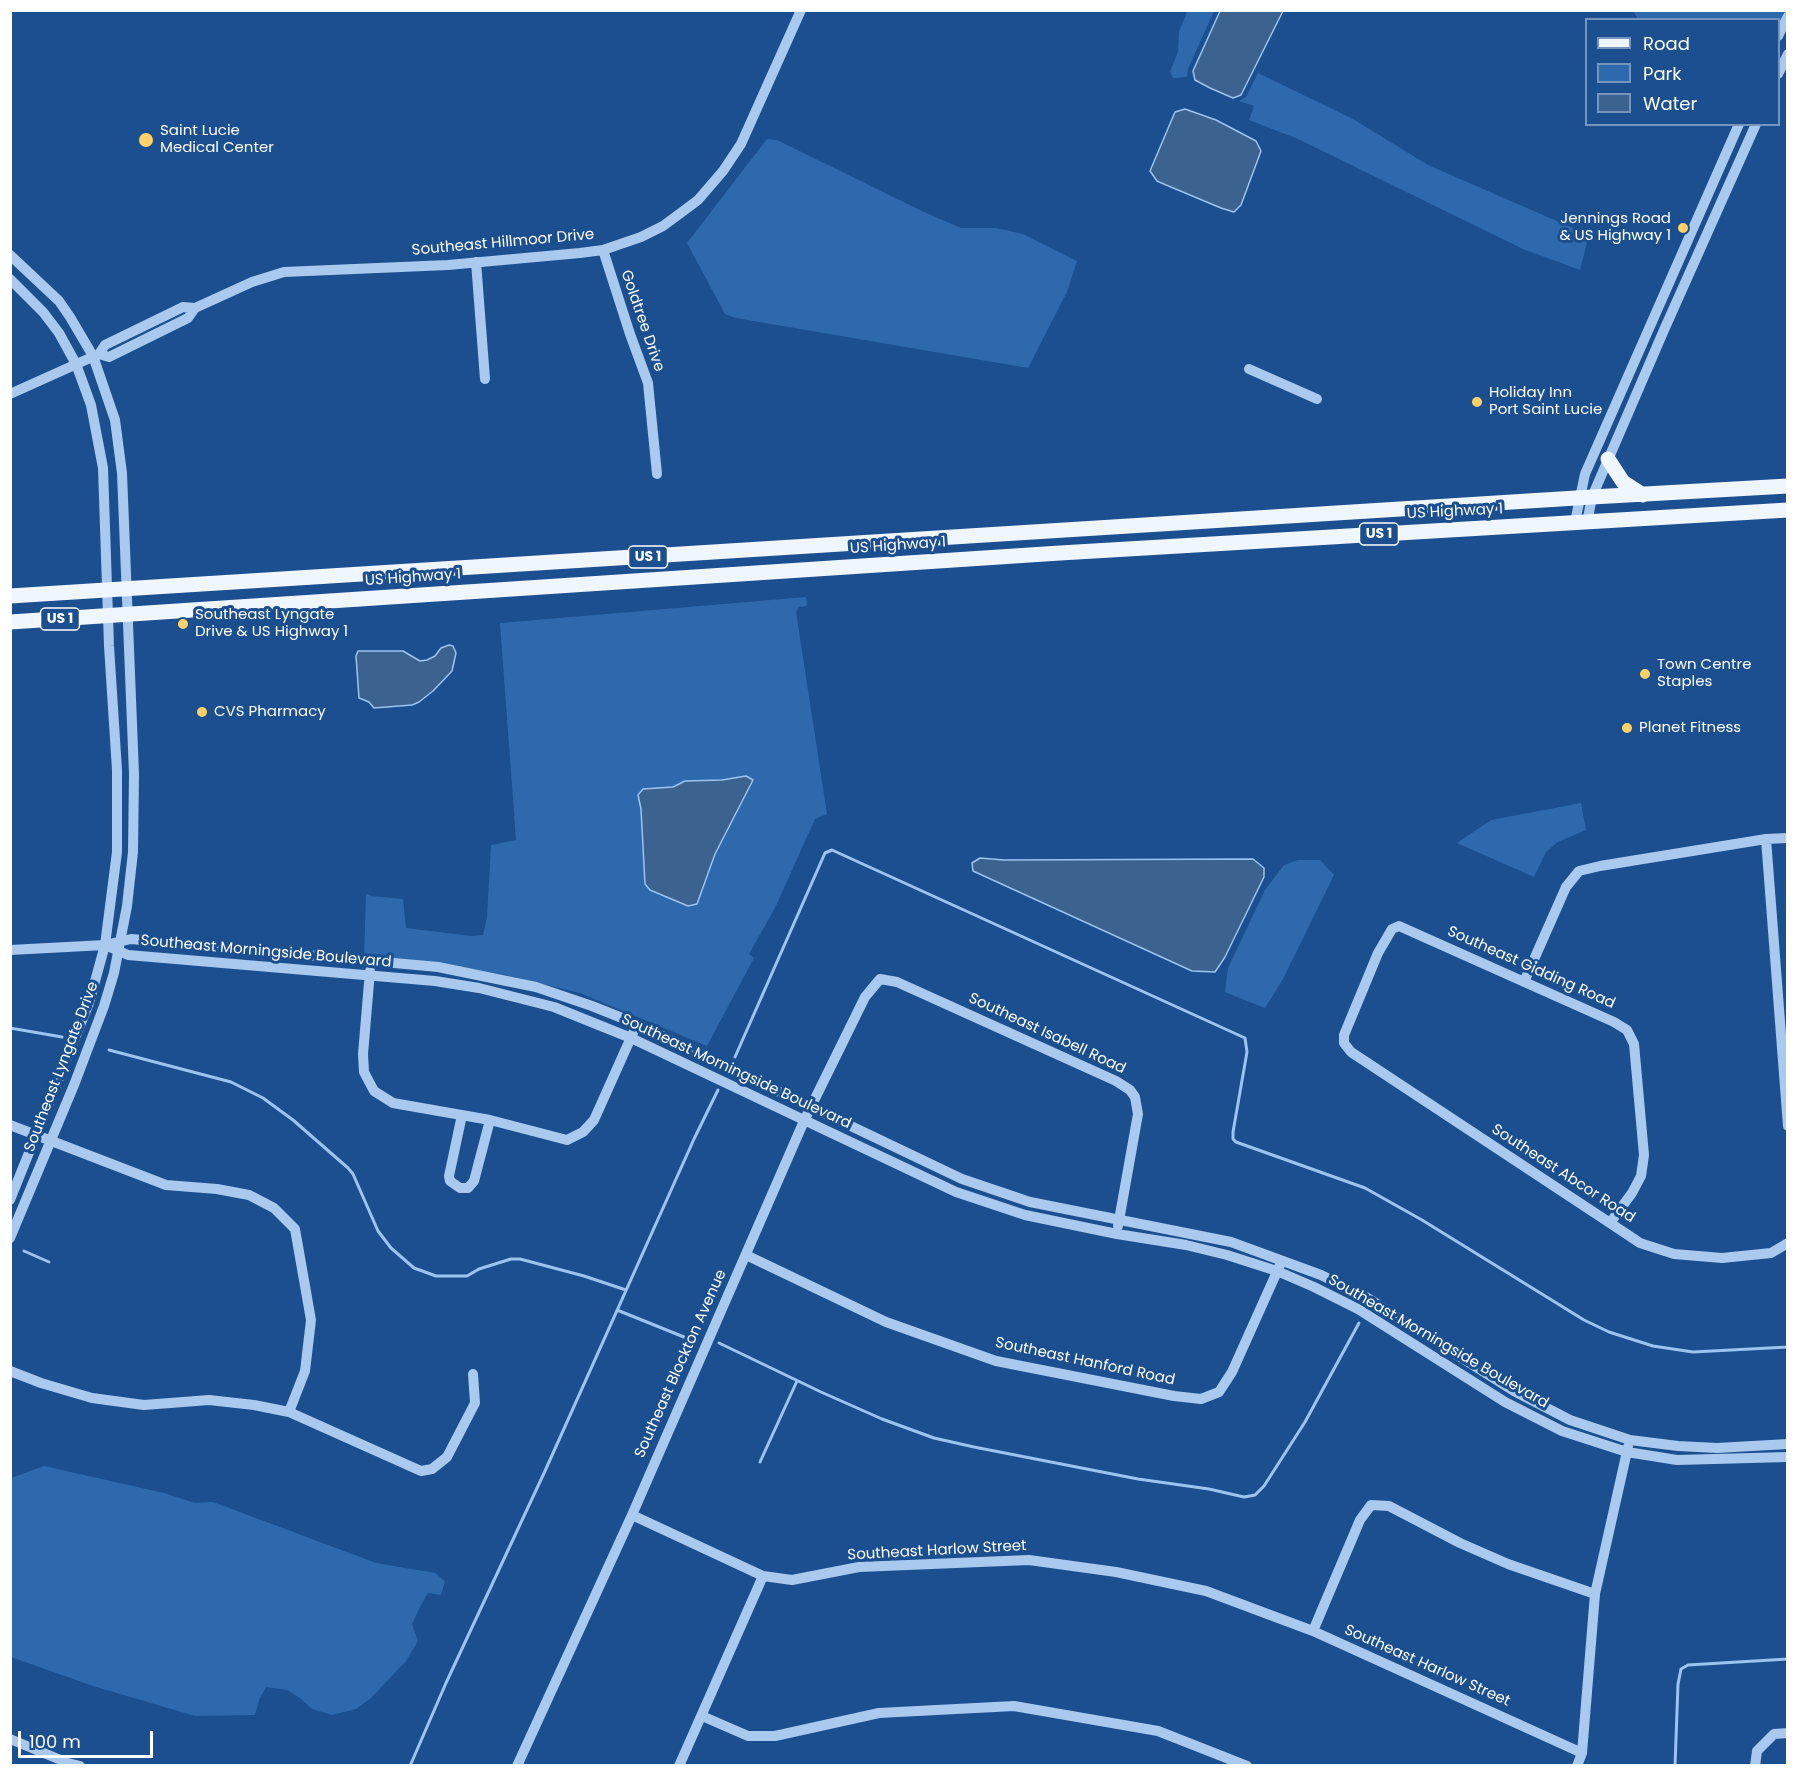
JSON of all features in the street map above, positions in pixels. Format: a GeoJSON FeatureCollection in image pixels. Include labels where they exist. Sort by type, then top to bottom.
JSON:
{"type":"FeatureCollection","features":[{"type":"Feature","properties":{"kind":"main road"},"geometry":{"type":"LineString","coordinates":[[1608,459],[1623,482],[1643,495]]}},
{"type":"Feature","properties":{"kind":"main road","name":"US Highway 1"},"geometry":{"type":"LineString","coordinates":[[10,596],[1788,486]]}},
{"type":"Feature","properties":{"kind":"main road","name":"US Highway 1"},"geometry":{"type":"LineString","coordinates":[[10,622],[645,580],[1788,510]]}},
{"type":"Feature","properties":{"kind":"main road"},"geometry":{"type":"LineString","coordinates":[[1182,547],[1190,534],[1209,522]]}},
{"type":"Feature","properties":{"kind":"main road"},"geometry":{"type":"LineString","coordinates":[[1139,549],[1160,536],[1169,524]]}},
{"type":"Feature","properties":{"kind":"main road"},"geometry":{"type":"LineString","coordinates":[[645,580],[649,568],[666,555]]}},
{"type":"Feature","properties":{"kind":"main road"},"geometry":{"type":"LineString","coordinates":[[608,583],[632,570],[640,557]]}},
{"type":"Feature","properties":{"kind":"street","name":"Southeast Hillmoor Drive"},"geometry":{"type":"LineString","coordinates":[[10,394],[96,355],[109,357],[188,318],[195,308],[252,282],[284,272],[476,262],[603,250],[641,237],[663,226],[698,200],[712,185],[741,144],[801,10]]}},
{"type":"Feature","properties":{"kind":"street"},"geometry":{"type":"LineString","coordinates":[[1780,34],[1788,16]]}},
{"type":"Feature","properties":{"kind":"street"},"geometry":{"type":"LineString","coordinates":[[1780,72],[1788,54]]}},
{"type":"Feature","properties":{"kind":"street"},"geometry":{"type":"LineString","coordinates":[[1581,523],[1586,497],[1586,474],[1738,126]]}},
{"type":"Feature","properties":{"kind":"street"},"geometry":{"type":"LineString","coordinates":[[1586,497],[1608,459],[1755,126]]}},
{"type":"Feature","properties":{"kind":"street","name":"Goldtree Drive"},"geometry":{"type":"LineString","coordinates":[[603,250],[648,383],[657,474]]}},
{"type":"Feature","properties":{"kind":"street","name":"Southeast Lyngate Drive"},"geometry":{"type":"LineString","coordinates":[[10,255],[59,301],[96,355],[115,420],[120,447],[129,615],[134,774],[133,852],[127,906],[104,1006],[10,1238]]}},
{"type":"Feature","properties":{"kind":"street"},"geometry":{"type":"LineString","coordinates":[[476,262],[485,379]]}},
{"type":"Feature","properties":{"kind":"street","name":"Southeast Lyngate Drive"},"geometry":{"type":"LineString","coordinates":[[10,279],[43,312],[59,333],[76,364],[91,405],[103,468],[109,646],[117,770],[117,852],[105,945],[89,1003],[10,1200]]}},
{"type":"Feature","properties":{"kind":"street"},"geometry":{"type":"LineString","coordinates":[[1249,369],[1317,399]]}},
{"type":"Feature","properties":{"kind":"street"},"geometry":{"type":"LineString","coordinates":[[1524,982],[1566,887],[1579,871],[1766,839],[1788,838]]}},
{"type":"Feature","properties":{"kind":"street"},"geometry":{"type":"LineString","coordinates":[[1766,839],[1788,1126]]}},
{"type":"Feature","properties":{"kind":"street","name":"Southeast Gidding Road"},"geometry":{"type":"LineString","coordinates":[[1344,1043],[1344,1035],[1378,953],[1392,929],[1399,926],[1614,1022],[1627,1030],[1634,1044],[1644,1155],[1641,1176],[1610,1223]]}},
{"type":"Feature","properties":{"kind":"street","name":"Southeast Morningside Boulevard"},"geometry":{"type":"LineString","coordinates":[[119,947],[131,939],[438,967],[558,993],[637,1024],[962,1179],[1030,1202],[1231,1242],[1321,1275],[1366,1297],[1514,1391],[1570,1420],[1630,1440],[1678,1446],[1717,1448],[1788,1444]]}},
{"type":"Feature","properties":{"kind":"street"},"geometry":{"type":"LineString","coordinates":[[10,950],[105,945]]}},
{"type":"Feature","properties":{"kind":"street","name":"Southeast Morningside Boulevard"},"geometry":{"type":"LineString","coordinates":[[105,945],[119,947],[128,955],[435,981],[507,994],[554,1006],[631,1038],[956,1192],[1025,1215],[1117,1234],[1186,1245],[1277,1271],[1358,1309],[1505,1402],[1562,1431],[1627,1452],[1677,1460],[1788,1457]]}},
{"type":"Feature","properties":{"kind":"street"},"geometry":{"type":"LineString","coordinates":[[243,965],[245,950]]}},
{"type":"Feature","properties":{"kind":"street"},"geometry":{"type":"LineString","coordinates":[[371,962],[363,1054],[364,1072],[374,1091],[393,1103],[489,1120],[567,1140],[583,1132],[594,1120],[637,1024]]}},
{"type":"Feature","properties":{"kind":"street","name":"Southeast Blockton Avenue"},"geometry":{"type":"LineString","coordinates":[[517,1766],[632,1515],[804,1121],[865,997],[880,979]]}},
{"type":"Feature","properties":{"kind":"street","name":"Southeast Isabell Road"},"geometry":{"type":"LineString","coordinates":[[880,979],[897,982],[1116,1081],[1130,1090],[1135,1097],[1138,1114],[1117,1234]]}},
{"type":"Feature","properties":{"kind":"street"},"geometry":{"type":"LineString","coordinates":[[507,994],[510,981]]}},
{"type":"Feature","properties":{"kind":"street","name":"Southeast Abcor Road"},"geometry":{"type":"LineString","coordinates":[[1344,1043],[1351,1052],[1640,1242],[1674,1254],[1722,1258],[1771,1253],[1788,1243]]}},
{"type":"Feature","properties":{"kind":"street"},"geometry":{"type":"LineString","coordinates":[[462,1115],[449,1176],[453,1185],[459,1188],[468,1188],[474,1181],[489,1120]]}},
{"type":"Feature","properties":{"kind":"street"},"geometry":{"type":"LineString","coordinates":[[10,1125],[166,1185],[217,1188],[249,1195],[274,1208],[295,1229],[311,1320],[305,1371],[289,1412]]}},
{"type":"Feature","properties":{"kind":"street","name":"Southeast Hanford Road"},"geometry":{"type":"LineString","coordinates":[[746,1254],[886,1322],[996,1361],[1174,1396],[1201,1399],[1219,1392],[1232,1372],[1282,1259]]}},
{"type":"Feature","properties":{"kind":"street"},"geometry":{"type":"LineString","coordinates":[[1394,1331],[1402,1320]]}},
{"type":"Feature","properties":{"kind":"street"},"geometry":{"type":"LineString","coordinates":[[10,1371],[92,1398],[144,1405],[209,1400],[289,1412],[421,1471],[432,1469],[447,1457],[475,1402],[473,1374]]}},
{"type":"Feature","properties":{"kind":"street"},"geometry":{"type":"LineString","coordinates":[[1505,1402],[1514,1391]]}},
{"type":"Feature","properties":{"kind":"street"},"geometry":{"type":"LineString","coordinates":[[1577,1766],[1582,1753],[1595,1594],[1630,1440]]}},
{"type":"Feature","properties":{"kind":"street"},"geometry":{"type":"LineString","coordinates":[[1313,1631],[1360,1520],[1371,1505],[1389,1506],[1489,1556],[1595,1594]]}},
{"type":"Feature","properties":{"kind":"street","name":"Southeast Harlow Street"},"geometry":{"type":"LineString","coordinates":[[632,1515],[764,1576],[792,1580],[859,1567],[1029,1560],[1116,1572],[1206,1591],[1313,1631],[1582,1753]]}},
{"type":"Feature","properties":{"kind":"street"},"geometry":{"type":"LineString","coordinates":[[679,1766],[764,1576]]}},
{"type":"Feature","properties":{"kind":"street"},"geometry":{"type":"LineString","coordinates":[[702,1716],[748,1736],[775,1736],[879,1713],[1014,1706],[1158,1731],[1247,1766]]}},
{"type":"Feature","properties":{"kind":"street"},"geometry":{"type":"LineString","coordinates":[[1755,1766],[1757,1751],[1774,1734],[1788,1733]]}},
{"type":"Feature","properties":{"kind":"street"},"geometry":{"type":"LineString","coordinates":[[10,1739],[80,1766]]}},
{"type":"Feature","properties":{"kind":"green space"},"geometry":{"type":"Polygon","coordinates":[[[1188,10],[1214,11],[1188,69],[1187,77],[1173,78],[1170,72],[1178,52],[1179,31],[1188,10]]]}},
{"type":"Feature","properties":{"kind":"green space"},"geometry":{"type":"Polygon","coordinates":[[[1633,11],[1784,11],[1780,21],[1780,18],[1637,18],[1633,11]]]}},
{"type":"Feature","properties":{"kind":"green space"},"geometry":{"type":"Polygon","coordinates":[[[1258,73],[1353,119],[1428,165],[1589,235],[1580,270],[1523,249],[1298,139],[1249,120],[1254,106],[1239,101],[1246,97],[1258,73]]]}},
{"type":"Feature","properties":{"kind":"green space"},"geometry":{"type":"Polygon","coordinates":[[[767,139],[777,140],[961,228],[996,228],[1023,234],[1077,261],[1067,292],[1028,368],[736,318],[725,314],[687,243],[767,139]]]}},
{"type":"Feature","properties":{"kind":"green space"},"geometry":{"type":"Polygon","coordinates":[[[806,597],[807,606],[799,607],[796,612],[827,814],[815,819],[775,908],[749,954],[754,958],[707,1046],[580,993],[506,975],[438,963],[364,957],[366,894],[403,899],[406,928],[471,936],[483,935],[487,917],[491,845],[516,840],[500,623],[806,597]]]}},
{"type":"Feature","properties":{"kind":"green space"},"geometry":{"type":"Polygon","coordinates":[[[1581,803],[1586,830],[1558,842],[1546,852],[1534,877],[1457,843],[1491,820],[1581,803]]]}},
{"type":"Feature","properties":{"kind":"green space"},"geometry":{"type":"Polygon","coordinates":[[[1298,860],[1320,860],[1334,875],[1283,979],[1265,1008],[1225,992],[1228,968],[1265,890],[1284,865],[1298,860]]]}},
{"type":"Feature","properties":{"kind":"green space"},"geometry":{"type":"Polygon","coordinates":[[[44,1466],[164,1493],[195,1503],[213,1502],[376,1563],[435,1573],[445,1581],[441,1595],[428,1593],[412,1624],[418,1641],[406,1661],[371,1698],[356,1709],[332,1715],[312,1709],[287,1690],[266,1687],[255,1715],[195,1716],[93,1686],[11,1657],[11,1478],[44,1466]]]}},
{"type":"Feature","properties":{"kind":"water"},"geometry":{"type":"Polygon","coordinates":[[[1220,11],[1283,11],[1241,95],[1233,98],[1195,80],[1193,71],[1220,11]]]}},
{"type":"Feature","properties":{"kind":"water"},"geometry":{"type":"Polygon","coordinates":[[[1185,109],[1216,120],[1256,141],[1261,151],[1241,205],[1234,212],[1157,181],[1150,171],[1175,112],[1185,109]]]}},
{"type":"Feature","properties":{"kind":"water"},"geometry":{"type":"Polygon","coordinates":[[[453,646],[456,653],[452,671],[419,702],[412,705],[374,708],[369,702],[359,698],[356,656],[358,651],[403,651],[420,661],[435,656],[441,648],[453,646]]]}},
{"type":"Feature","properties":{"kind":"water"},"geometry":{"type":"Polygon","coordinates":[[[746,776],[753,780],[715,854],[697,904],[688,906],[650,890],[645,884],[641,809],[638,795],[643,789],[673,787],[685,781],[722,780],[746,776]]]}},
{"type":"Feature","properties":{"kind":"water"},"geometry":{"type":"Polygon","coordinates":[[[980,858],[1004,860],[1253,859],[1264,868],[1264,877],[1225,957],[1215,972],[1192,971],[973,871],[972,863],[980,858]]]}},
{"type":"Feature","properties":{"kind":"waterway"},"geometry":{"type":"LineString","coordinates":[[735,1057],[825,853],[832,850],[1245,1038],[1247,1052],[1233,1132],[1233,1139],[1236,1142],[1365,1188],[1422,1220],[1584,1320],[1609,1332],[1653,1346],[1693,1352],[1788,1347]]}},
{"type":"Feature","properties":{"kind":"waterway"},"geometry":{"type":"LineString","coordinates":[[10,1028],[62,1037]]}},
{"type":"Feature","properties":{"kind":"waterway"},"geometry":{"type":"LineString","coordinates":[[109,1050],[231,1082],[263,1098],[293,1120],[348,1168],[353,1174],[378,1231],[391,1248],[414,1268],[436,1276],[467,1276],[479,1269],[511,1259],[520,1259],[626,1290]]}},
{"type":"Feature","properties":{"kind":"waterway"},"geometry":{"type":"LineString","coordinates":[[410,1766],[718,1090]]}},
{"type":"Feature","properties":{"kind":"waterway"},"geometry":{"type":"LineString","coordinates":[[24,1251],[49,1262]]}},
{"type":"Feature","properties":{"kind":"waterway"},"geometry":{"type":"LineString","coordinates":[[617,1310],[684,1337]]}},
{"type":"Feature","properties":{"kind":"waterway"},"geometry":{"type":"LineString","coordinates":[[719,1343],[882,1419],[934,1438],[1138,1479],[1209,1489],[1244,1497],[1255,1495],[1264,1486],[1305,1422],[1359,1323]]}},
{"type":"Feature","properties":{"kind":"waterway"},"geometry":{"type":"LineString","coordinates":[[760,1462],[797,1381]]}},
{"type":"Feature","properties":{"kind":"waterway"},"geometry":{"type":"LineString","coordinates":[[1675,1766],[1678,1684],[1681,1669],[1688,1665],[1788,1659]]}},
{"type":"Feature","properties":{"kind":"place","name":"Saint Lucie Medical Center"},"geometry":{"type":"Point","coordinates":[146,140]}},
{"type":"Feature","properties":{"kind":"place","name":"Jennings Road & US Highway 1"},"geometry":{"type":"Point","coordinates":[1683,228]}},
{"type":"Feature","properties":{"kind":"place","name":"Holiday Inn Port Saint Lucie"},"geometry":{"type":"Point","coordinates":[1477,402]}},
{"type":"Feature","properties":{"kind":"place","name":"Southeast Lyngate Drive & US Highway 1"},"geometry":{"type":"Point","coordinates":[183,624]}},
{"type":"Feature","properties":{"kind":"place","name":"Town Centre Staples"},"geometry":{"type":"Point","coordinates":[1645,674]}},
{"type":"Feature","properties":{"kind":"place","name":"CVS Pharmacy"},"geometry":{"type":"Point","coordinates":[202,712]}},
{"type":"Feature","properties":{"kind":"place","name":"Planet Fitness"},"geometry":{"type":"Point","coordinates":[1627,728]}}]}
